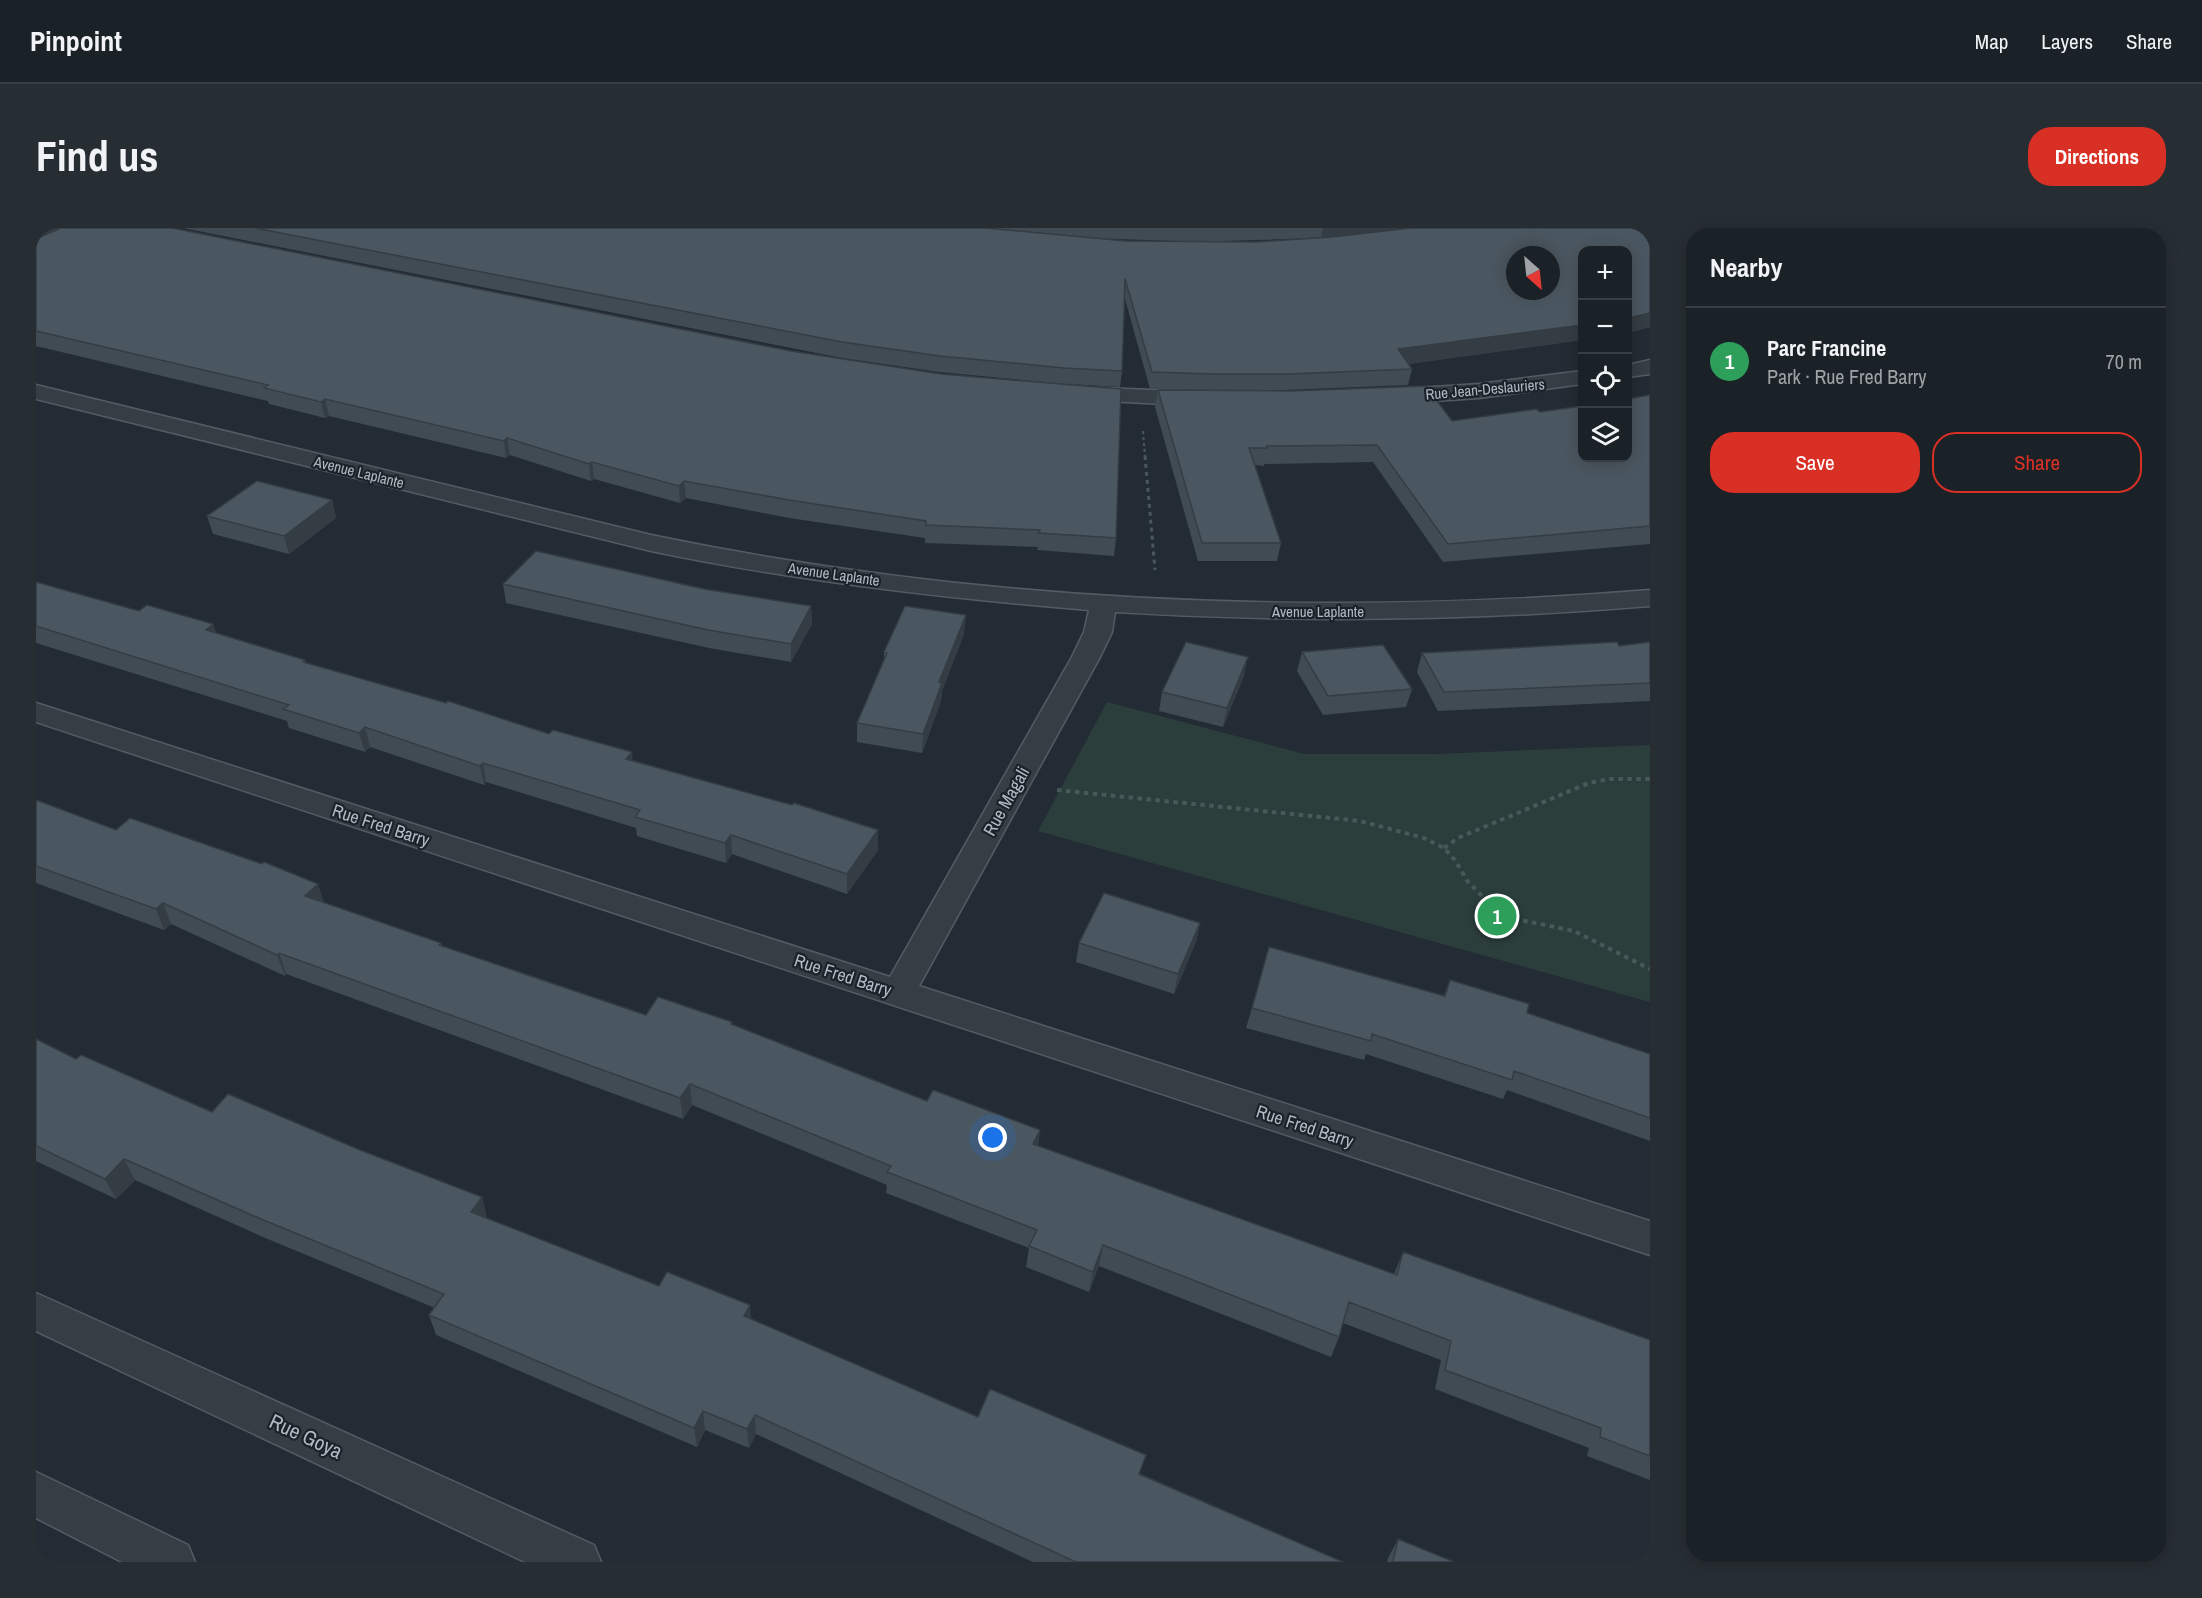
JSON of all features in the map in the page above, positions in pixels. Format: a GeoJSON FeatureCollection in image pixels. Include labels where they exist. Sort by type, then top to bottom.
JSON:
{"type":"FeatureCollection","features":[{"type":"Feature","properties":{"kind":"street"},"geometry":{"type":"LineString","coordinates":[[1632,370],[1650,367]]}},
{"type":"Feature","properties":{"kind":"street","name":"Rue Jean-Deslauriers"},"geometry":{"type":"LineString","coordinates":[[1370,398],[1479,391],[1578,379]]}},
{"type":"Feature","properties":{"kind":"street","name":"Avenue Laplante"},"geometry":{"type":"LineString","coordinates":[[36,392],[689,551],[862,579],[1103,605],[1289,611],[1421,611],[1650,598]]}},
{"type":"Feature","properties":{"kind":"street"},"geometry":{"type":"LineString","coordinates":[[1057,393],[1224,400]]}},
{"type":"Feature","properties":{"kind":"street","name":"Rue Magali"},"geometry":{"type":"LineString","coordinates":[[898,993],[1086,657],[1098,632],[1103,605]]}},
{"type":"Feature","properties":{"kind":"street","name":"Rue Fred Barry"},"geometry":{"type":"LineString","coordinates":[[36,712],[1650,1238]]}},
{"type":"Feature","properties":{"kind":"street","name":"Rue Goya"},"geometry":{"type":"LineString","coordinates":[[36,1311],[577,1562]]}},
{"type":"Feature","properties":{"kind":"street"},"geometry":{"type":"LineString","coordinates":[[36,1494],[171,1562]]}},
{"type":"Feature","properties":{"kind":"path"},"geometry":{"type":"LineString","coordinates":[[1142,422],[1156,576]]}},
{"type":"Feature","properties":{"kind":"path"},"geometry":{"type":"LineString","coordinates":[[1444,848],[1458,838],[1590,783],[1610,779],[1650,779]]}},
{"type":"Feature","properties":{"kind":"path"},"geometry":{"type":"LineString","coordinates":[[1054,789],[1360,821],[1424,838],[1444,848],[1455,860],[1468,882],[1495,909],[1511,918],[1574,932],[1650,969]]}},
{"type":"Feature","properties":{"kind":"shaded area"},"geometry":{"type":"Polygon","coordinates":[[[1107,702],[1304,754],[1438,754],[1650,745],[1650,1002],[1038,831],[1107,702]]]}},
{"type":"Feature","properties":{"kind":"building"},"geometry":{"type":"Polygon","coordinates":[[[61,228],[172,228],[791,351],[941,374],[1121,389],[1116,538],[1039,533],[1040,530],[926,525],[926,521],[684,481],[679,486],[592,462],[589,464],[507,438],[504,441],[325,399],[321,402],[264,388],[268,385],[36,331],[36,239],[61,228]]]}},
{"type":"Feature","properties":{"kind":"building"},"geometry":{"type":"Polygon","coordinates":[[[255,228],[985,228],[1126,241],[1255,242],[1332,237],[1411,228],[1650,228],[1650,313],[1632,317],[1632,246],[1578,246],[1578,326],[1398,349],[1412,369],[1289,374],[1152,372],[1125,279],[1122,371],[940,356],[842,342],[255,228]]]}},
{"type":"Feature","properties":{"kind":"building"},"geometry":{"type":"Polygon","coordinates":[[[1426,386],[1452,421],[1536,409],[1540,412],[1578,407],[1578,462],[1632,462],[1632,398],[1650,395],[1650,526],[1448,544],[1377,445],[1267,446],[1267,448],[1249,448],[1281,543],[1202,543],[1158,390],[1291,391],[1426,386]]]}},
{"type":"Feature","properties":{"kind":"building"},"geometry":{"type":"Polygon","coordinates":[[[257,481],[332,500],[284,536],[207,516],[257,481]]]}},
{"type":"Feature","properties":{"kind":"building"},"geometry":{"type":"Polygon","coordinates":[[[536,551],[704,589],[811,606],[791,644],[708,630],[503,584],[536,551]]]}},
{"type":"Feature","properties":{"kind":"building"},"geometry":{"type":"Polygon","coordinates":[[[36,582],[139,611],[147,605],[213,624],[206,630],[305,660],[303,662],[446,703],[448,701],[549,734],[553,730],[632,752],[626,759],[792,805],[794,803],[878,830],[847,874],[731,835],[725,843],[635,817],[640,810],[483,763],[480,766],[365,727],[359,733],[283,709],[289,705],[36,626],[36,582]]]}},
{"type":"Feature","properties":{"kind":"building"},"geometry":{"type":"Polygon","coordinates":[[[905,606],[966,615],[939,682],[942,683],[923,734],[857,723],[887,653],[884,652],[905,606]]]}},
{"type":"Feature","properties":{"kind":"building"},"geometry":{"type":"Polygon","coordinates":[[[1186,642],[1248,657],[1227,708],[1162,692],[1186,642]]]}},
{"type":"Feature","properties":{"kind":"building"},"geometry":{"type":"Polygon","coordinates":[[[1617,642],[1619,646],[1650,642],[1650,683],[1444,692],[1422,653],[1617,642]]]}},
{"type":"Feature","properties":{"kind":"building"},"geometry":{"type":"Polygon","coordinates":[[[1383,645],[1412,689],[1328,696],[1302,652],[1383,645]]]}},
{"type":"Feature","properties":{"kind":"building"},"geometry":{"type":"Polygon","coordinates":[[[36,800],[116,830],[130,818],[262,864],[264,862],[318,884],[305,896],[441,943],[439,945],[646,1015],[658,997],[732,1022],[731,1024],[927,1101],[933,1090],[1040,1130],[1033,1144],[1397,1275],[1403,1252],[1650,1340],[1650,1456],[1600,1437],[1601,1428],[1445,1370],[1451,1341],[1349,1302],[1339,1337],[1103,1245],[1093,1272],[1029,1246],[1037,1230],[887,1172],[891,1166],[690,1084],[680,1098],[279,953],[277,955],[163,903],[156,909],[36,866],[36,800]]]}},
{"type":"Feature","properties":{"kind":"building"},"geometry":{"type":"Polygon","coordinates":[[[1104,893],[1200,923],[1178,974],[1079,943],[1104,893]]]}},
{"type":"Feature","properties":{"kind":"building"},"geometry":{"type":"Polygon","coordinates":[[[1269,947],[1445,996],[1450,980],[1529,1004],[1527,1013],[1650,1054],[1650,1118],[1514,1071],[1512,1080],[1372,1034],[1371,1041],[1252,1008],[1269,947]]]}},
{"type":"Feature","properties":{"kind":"building"},"geometry":{"type":"Polygon","coordinates":[[[36,1039],[76,1059],[81,1055],[212,1112],[228,1094],[360,1150],[482,1197],[471,1212],[659,1286],[667,1272],[750,1305],[744,1316],[978,1417],[990,1389],[1146,1455],[1139,1474],[1343,1562],[1076,1562],[755,1415],[747,1429],[703,1411],[694,1428],[429,1315],[444,1294],[261,1219],[124,1159],[105,1179],[36,1146],[36,1039]]]}},
{"type":"Feature","properties":{"kind":"building"},"geometry":{"type":"Polygon","coordinates":[[[1398,1539],[1454,1562],[1393,1562],[1398,1539]]]}},
{"type":"Feature","properties":{"kind":"place","name":"Parc Francine"},"geometry":{"type":"Point","coordinates":[1497,916]}}]}
